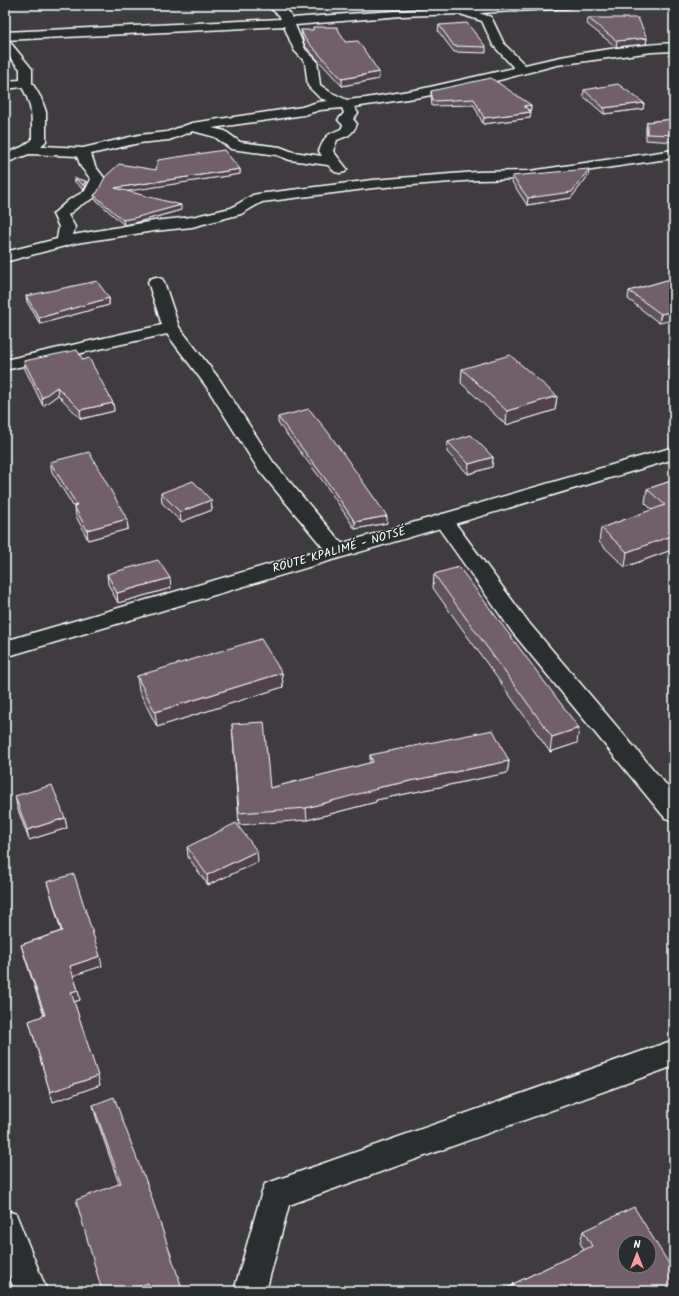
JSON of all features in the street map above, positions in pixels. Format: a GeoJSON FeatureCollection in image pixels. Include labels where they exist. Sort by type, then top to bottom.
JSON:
{"type":"FeatureCollection","features":[{"type":"Feature","properties":{"kind":"street"},"geometry":{"type":"LineString","coordinates":[[272,5],[284,13],[300,50],[311,61],[314,86],[324,95],[346,104],[351,112],[345,120],[350,124],[347,131],[330,138],[326,151],[332,162],[346,174],[343,188]]}},
{"type":"Feature","properties":{"kind":"street"},"geometry":{"type":"LineString","coordinates":[[5,36],[289,22],[402,12],[458,10],[488,11],[551,5],[568,5]]}},
{"type":"Feature","properties":{"kind":"street"},"geometry":{"type":"LineString","coordinates":[[488,11],[499,45],[523,70]]}},
{"type":"Feature","properties":{"kind":"street"},"geometry":{"type":"LineString","coordinates":[[5,44],[26,69],[26,83],[35,98],[40,125],[39,141],[27,150],[5,159]]}},
{"type":"Feature","properties":{"kind":"street"},"geometry":{"type":"LineString","coordinates":[[27,150],[83,152],[139,139],[169,136],[192,127],[304,111],[318,106],[366,102],[421,93],[484,80],[556,61],[652,48],[674,47]]}},
{"type":"Feature","properties":{"kind":"street"},"geometry":{"type":"LineString","coordinates":[[5,85],[26,83]]}},
{"type":"Feature","properties":{"kind":"street"},"geometry":{"type":"LineString","coordinates":[[258,118],[271,126]]}},
{"type":"Feature","properties":{"kind":"street"},"geometry":{"type":"LineString","coordinates":[[192,127],[220,134],[236,146],[280,145],[290,156],[332,162]]}},
{"type":"Feature","properties":{"kind":"street"},"geometry":{"type":"LineString","coordinates":[[64,242],[67,228],[60,214],[74,203],[91,194],[98,179],[88,167],[83,152]]}},
{"type":"Feature","properties":{"kind":"street"},"geometry":{"type":"LineString","coordinates":[[5,257],[64,242],[154,226],[192,222],[236,212],[258,198],[373,184],[477,176],[530,175],[674,154]]}},
{"type":"Feature","properties":{"kind":"street"},"geometry":{"type":"LineString","coordinates":[[156,282],[171,328],[214,384],[265,465],[337,551]]}},
{"type":"Feature","properties":{"kind":"street"},"geometry":{"type":"LineString","coordinates":[[5,365],[171,328]]}},
{"type":"Feature","properties":{"kind":"street","name":"ROUTE KPALIMÉ - NOTSÉ"},"geometry":{"type":"LineString","coordinates":[[5,648],[674,453]]}},
{"type":"Feature","properties":{"kind":"street"},"geometry":{"type":"LineString","coordinates":[[443,520],[521,628],[671,801]]}},
{"type":"Feature","properties":{"kind":"street"},"geometry":{"type":"LineString","coordinates":[[250,1291],[276,1195],[674,1053]]}},
{"type":"Feature","properties":{"kind":"street"},"geometry":{"type":"LineString","coordinates":[[5,1225],[31,1291]]}},
{"type":"Feature","properties":{"kind":"building"},"geometry":{"type":"Polygon","coordinates":[[[588,18],[638,18],[647,38],[617,41],[588,18]]]}},
{"type":"Feature","properties":{"kind":"building"},"geometry":{"type":"Polygon","coordinates":[[[467,23],[486,47],[454,46],[439,25],[467,23]]]}},
{"type":"Feature","properties":{"kind":"building"},"geometry":{"type":"Polygon","coordinates":[[[313,27],[337,27],[345,42],[358,41],[379,72],[342,79],[305,39],[301,30],[313,30],[313,27]]]}},
{"type":"Feature","properties":{"kind":"building"},"geometry":{"type":"Polygon","coordinates":[[[491,78],[531,105],[524,106],[531,112],[484,118],[474,99],[433,101],[431,91],[491,78]]]}},
{"type":"Feature","properties":{"kind":"building"},"geometry":{"type":"Polygon","coordinates":[[[618,84],[644,103],[604,108],[584,90],[618,84]]]}},
{"type":"Feature","properties":{"kind":"building"},"geometry":{"type":"Polygon","coordinates":[[[674,119],[674,135],[647,134],[647,122],[674,119]]]}},
{"type":"Feature","properties":{"kind":"building"},"geometry":{"type":"Polygon","coordinates":[[[224,150],[240,169],[115,188],[181,205],[123,220],[94,195],[97,193],[105,177],[119,164],[156,170],[158,160],[224,150]]]}},
{"type":"Feature","properties":{"kind":"building"},"geometry":{"type":"Polygon","coordinates":[[[589,169],[572,192],[528,198],[512,176],[589,169]]]}},
{"type":"Feature","properties":{"kind":"building"},"geometry":{"type":"Polygon","coordinates":[[[74,178],[86,181],[83,185],[74,178]]]}},
{"type":"Feature","properties":{"kind":"building"},"geometry":{"type":"Polygon","coordinates":[[[667,280],[674,285],[674,311],[661,314],[629,291],[667,280]]]}},
{"type":"Feature","properties":{"kind":"building"},"geometry":{"type":"Polygon","coordinates":[[[97,281],[109,298],[39,318],[26,296],[97,281]]]}},
{"type":"Feature","properties":{"kind":"building"},"geometry":{"type":"Polygon","coordinates":[[[77,350],[83,360],[89,358],[113,403],[80,410],[57,387],[42,398],[24,361],[77,350]]]}},
{"type":"Feature","properties":{"kind":"building"},"geometry":{"type":"Polygon","coordinates":[[[510,355],[557,396],[507,411],[462,369],[510,355]]]}},
{"type":"Feature","properties":{"kind":"building"},"geometry":{"type":"Polygon","coordinates":[[[674,356],[674,361],[669,358],[674,356]]]}},
{"type":"Feature","properties":{"kind":"building"},"geometry":{"type":"Polygon","coordinates":[[[309,409],[328,432],[387,516],[355,522],[324,477],[278,417],[309,409]]]}},
{"type":"Feature","properties":{"kind":"building"},"geometry":{"type":"Polygon","coordinates":[[[471,435],[493,457],[469,464],[448,442],[471,435]]]}},
{"type":"Feature","properties":{"kind":"building"},"geometry":{"type":"Polygon","coordinates":[[[89,452],[127,519],[87,530],[74,506],[77,505],[50,462],[89,452]]]}},
{"type":"Feature","properties":{"kind":"building"},"geometry":{"type":"Polygon","coordinates":[[[674,480],[674,535],[627,552],[601,528],[665,505],[647,489],[674,480]]]}},
{"type":"Feature","properties":{"kind":"building"},"geometry":{"type":"Polygon","coordinates":[[[193,481],[211,500],[180,512],[161,493],[193,481]]]}},
{"type":"Feature","properties":{"kind":"building"},"geometry":{"type":"Polygon","coordinates":[[[158,560],[170,578],[117,593],[107,574],[158,560]]]}},
{"type":"Feature","properties":{"kind":"building"},"geometry":{"type":"Polygon","coordinates":[[[459,567],[579,728],[552,737],[434,574],[459,567]]]}},
{"type":"Feature","properties":{"kind":"building"},"geometry":{"type":"Polygon","coordinates":[[[261,639],[282,673],[155,712],[137,676],[261,639]]]}},
{"type":"Feature","properties":{"kind":"building"},"geometry":{"type":"Polygon","coordinates":[[[264,722],[270,788],[373,762],[370,755],[493,730],[509,761],[376,788],[377,789],[306,808],[239,813],[232,724],[264,722]]]}},
{"type":"Feature","properties":{"kind":"building"},"geometry":{"type":"Polygon","coordinates":[[[52,785],[65,818],[27,830],[15,796],[52,785]]]}},
{"type":"Feature","properties":{"kind":"building"},"geometry":{"type":"Polygon","coordinates":[[[236,823],[257,851],[207,875],[187,847],[236,823]]]}},
{"type":"Feature","properties":{"kind":"building"},"geometry":{"type":"Polygon","coordinates":[[[74,874],[100,956],[70,966],[78,990],[71,992],[98,1076],[50,1092],[29,1021],[45,1015],[21,945],[62,931],[47,882],[74,874]]]}},
{"type":"Feature","properties":{"kind":"building"},"geometry":{"type":"Polygon","coordinates":[[[114,1097],[144,1175],[183,1291],[151,1291],[148,1283],[128,1291],[102,1291],[76,1200],[121,1183],[93,1105],[114,1097]]]}},
{"type":"Feature","properties":{"kind":"building"},"geometry":{"type":"Polygon","coordinates":[[[634,1207],[651,1234],[617,1234],[617,1274],[657,1274],[657,1244],[674,1272],[674,1291],[499,1291],[514,1285],[513,1284],[592,1246],[583,1231],[634,1207]]]}}]}
